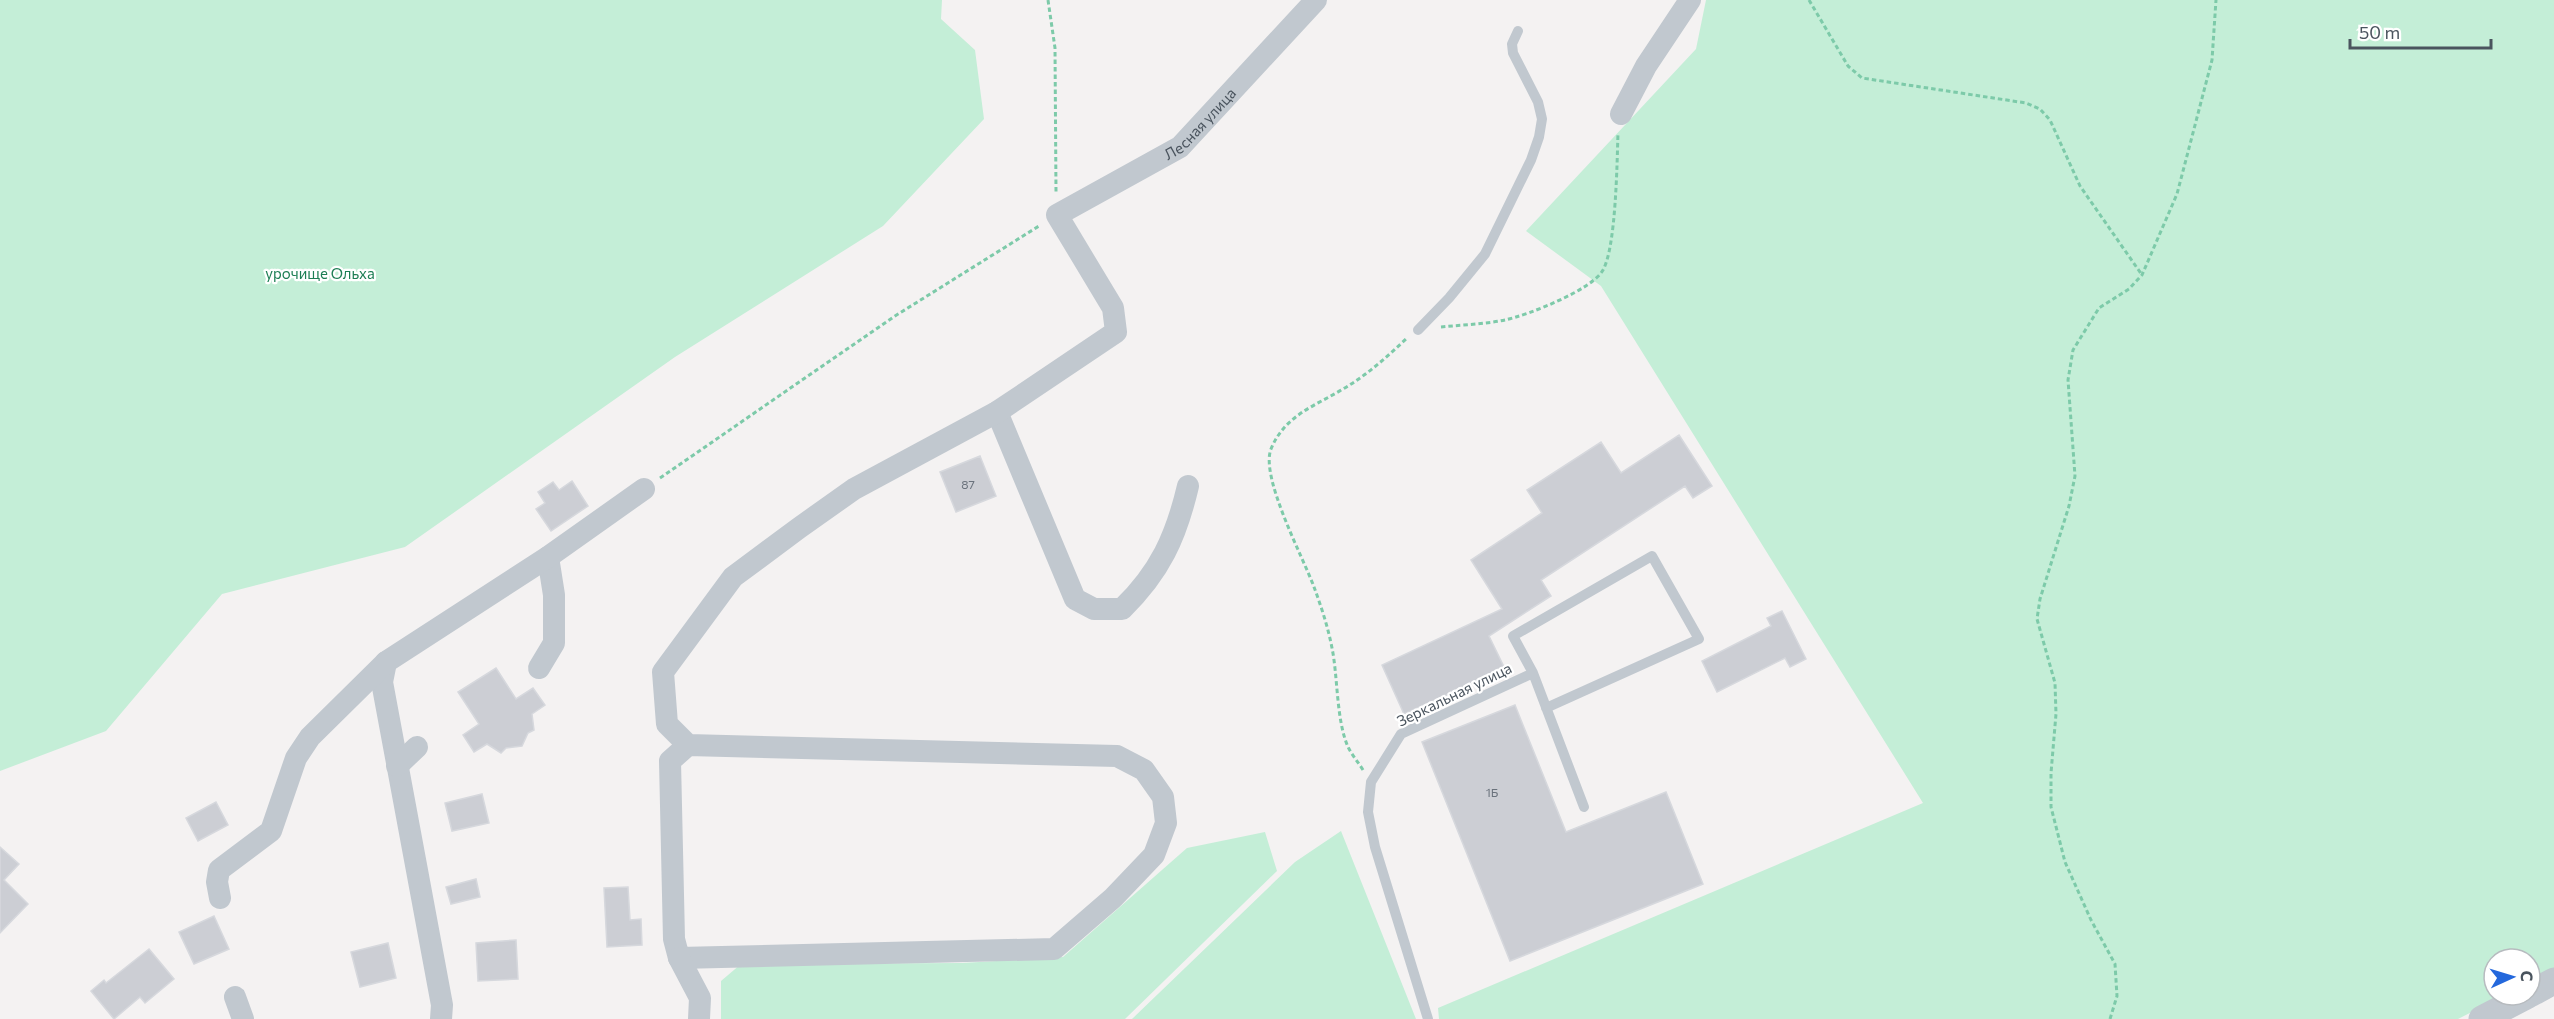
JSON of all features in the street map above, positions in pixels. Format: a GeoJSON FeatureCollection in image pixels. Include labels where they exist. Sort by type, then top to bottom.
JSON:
{"type":"FeatureCollection","features":[{"type":"Feature","properties":{"kind":"street","name":"Лесная улица"},"geometry":{"type":"LineString","coordinates":[[1057,215],[1180,147],[1316,0]]}},
{"type":"Feature","properties":{"kind":"street"},"geometry":{"type":"LineString","coordinates":[[1621,114],[1646,66],[1690,0]]}},
{"type":"Feature","properties":{"kind":"street"},"geometry":{"type":"LineString","coordinates":[[688,745],[667,724],[663,672],[733,577],[854,489],[997,412],[1116,332],[1113,308],[1057,215]]}},
{"type":"Feature","properties":{"kind":"street"},"geometry":{"type":"LineString","coordinates":[[997,412],[1075,598],[1094,609],[1122,609],[1144,588],[1165,555],[1179,522],[1188,486]]}},
{"type":"Feature","properties":{"kind":"street"},"geometry":{"type":"LineString","coordinates":[[220,898],[217,882],[219,870],[271,831],[296,758],[310,738],[386,662],[548,557],[644,489]]}},
{"type":"Feature","properties":{"kind":"street"},"geometry":{"type":"LineString","coordinates":[[539,668],[554,643],[554,595],[548,557]]}},
{"type":"Feature","properties":{"kind":"street"},"geometry":{"type":"LineString","coordinates":[[386,662],[382,682],[442,1005],[441,1019]]}},
{"type":"Feature","properties":{"kind":"street"},"geometry":{"type":"LineString","coordinates":[[679,958],[1054,949],[1113,898],[1154,855],[1166,823],[1163,797],[1144,770],[1117,756],[688,745],[669,761],[674,939],[679,958],[700,998],[699,1019]]}},
{"type":"Feature","properties":{"kind":"street"},"geometry":{"type":"LineString","coordinates":[[397,766],[417,747]]}},
{"type":"Feature","properties":{"kind":"street"},"geometry":{"type":"LineString","coordinates":[[235,997],[243,1019]]}},
{"type":"Feature","properties":{"kind":"street"},"geometry":{"type":"LineString","coordinates":[[2482,1019],[2505,1007]]}},
{"type":"Feature","properties":{"kind":"lane"},"geometry":{"type":"LineString","coordinates":[[1418,330],[1449,298],[1485,254],[1534,152],[1542,118],[1538,102],[1513,53],[1512,44],[1518,31]]}},
{"type":"Feature","properties":{"kind":"lane"},"geometry":{"type":"LineString","coordinates":[[1533,673],[1513,636],[1652,556],[1699,639],[1546,708]]}},
{"type":"Feature","properties":{"kind":"lane","name":"Зеркальная улица"},"geometry":{"type":"LineString","coordinates":[[1428,1019],[1375,847],[1368,812],[1371,782],[1401,734],[1533,673],[1584,807]]}},
{"type":"Feature","properties":{"kind":"path"},"geometry":{"type":"LineString","coordinates":[[644,489],[895,316],[1057,215],[1055,48],[1048,0]]}},
{"type":"Feature","properties":{"kind":"path"},"geometry":{"type":"LineString","coordinates":[[1809,0],[1848,66],[1862,78],[2026,103],[2040,109],[2050,120],[2059,137],[2080,186],[2142,274]]}},
{"type":"Feature","properties":{"kind":"path"},"geometry":{"type":"LineString","coordinates":[[2110,1019],[2117,996],[2115,964],[2091,920],[2065,862],[2051,807],[2051,773],[2056,714],[2055,683],[2037,619],[2040,599],[2069,506],[2075,476],[2068,380],[2073,350],[2099,308],[2129,289],[2142,274],[2177,194],[2212,60],[2216,0]]}},
{"type":"Feature","properties":{"kind":"path"},"geometry":{"type":"LineString","coordinates":[[1371,782],[1348,746],[1338,700],[1332,647],[1314,587],[1277,497],[1270,464],[1270,450],[1281,433],[1305,409],[1343,389],[1383,361],[1407,337],[1418,330],[1506,320],[1560,300],[1602,273],[1608,260],[1611,240],[1621,114]]}},
{"type":"Feature","properties":{"kind":"green space","name":"урочище Ольха"},"geometry":{"type":"Polygon","coordinates":[[[0,0],[942,0],[941,19],[975,50],[984,119],[883,226],[675,357],[405,547],[222,594],[106,731],[0,771],[0,0]]]}},
{"type":"Feature","properties":{"kind":"green space"},"geometry":{"type":"Polygon","coordinates":[[[1706,0],[2554,0],[2554,970],[2542,976],[2542,947],[2482,947],[2482,1007],[2458,1019],[1439,1019],[1438,1008],[1923,803],[1601,286],[1526,231],[1696,49],[1706,0]]]}},
{"type":"Feature","properties":{"kind":"green space"},"geometry":{"type":"Polygon","coordinates":[[[1341,831],[1416,1019],[1132,1019],[1295,862],[1341,831]]]}},
{"type":"Feature","properties":{"kind":"green space"},"geometry":{"type":"Polygon","coordinates":[[[1265,832],[1277,871],[1125,1019],[721,1019],[721,981],[741,964],[962,963],[1063,957],[1187,848],[1265,832]]]}},
{"type":"Feature","properties":{"kind":"building"},"geometry":{"type":"Polygon","coordinates":[[[1679,435],[1712,486],[1693,498],[1685,486],[1541,580],[1551,596],[1489,636],[1505,669],[1404,714],[1382,665],[1502,609],[1471,560],[1542,513],[1527,490],[1601,442],[1621,473],[1679,435]]]}},
{"type":"Feature","properties":{"kind":"building"},"geometry":{"type":"Polygon","coordinates":[[[980,456],[996,496],[956,512],[940,472],[980,456]]]}},
{"type":"Feature","properties":{"kind":"building"},"geometry":{"type":"Polygon","coordinates":[[[572,481],[588,506],[551,531],[536,509],[545,503],[538,492],[553,482],[559,490],[572,481]]]}},
{"type":"Feature","properties":{"kind":"building"},"geometry":{"type":"Polygon","coordinates":[[[1782,611],[1806,659],[1790,667],[1785,658],[1717,692],[1702,661],[1771,626],[1767,618],[1782,611]]]}},
{"type":"Feature","properties":{"kind":"building"},"geometry":{"type":"Polygon","coordinates":[[[496,668],[516,699],[533,688],[545,705],[532,714],[534,730],[528,733],[522,746],[506,748],[501,753],[487,744],[474,752],[463,735],[479,724],[458,692],[496,668]]]}},
{"type":"Feature","properties":{"kind":"building"},"geometry":{"type":"Polygon","coordinates":[[[1515,705],[1566,832],[1666,792],[1703,884],[1510,961],[1422,742],[1515,705]]]}},
{"type":"Feature","properties":{"kind":"building"},"geometry":{"type":"Polygon","coordinates":[[[482,794],[489,823],[452,831],[445,803],[482,794]]]}},
{"type":"Feature","properties":{"kind":"building"},"geometry":{"type":"Polygon","coordinates":[[[216,802],[228,825],[198,841],[186,818],[216,802]]]}},
{"type":"Feature","properties":{"kind":"building"},"geometry":{"type":"Polygon","coordinates":[[[0,847],[19,864],[4,880],[28,904],[0,933],[0,847]]]}},
{"type":"Feature","properties":{"kind":"building"},"geometry":{"type":"Polygon","coordinates":[[[476,879],[480,897],[451,904],[446,887],[476,879]]]}},
{"type":"Feature","properties":{"kind":"building"},"geometry":{"type":"Polygon","coordinates":[[[628,887],[630,920],[641,919],[642,945],[607,947],[604,888],[628,887]]]}},
{"type":"Feature","properties":{"kind":"building"},"geometry":{"type":"Polygon","coordinates":[[[214,916],[229,949],[194,964],[179,932],[214,916]]]}},
{"type":"Feature","properties":{"kind":"building"},"geometry":{"type":"Polygon","coordinates":[[[516,940],[518,979],[478,981],[476,943],[516,940]]]}},
{"type":"Feature","properties":{"kind":"building"},"geometry":{"type":"Polygon","coordinates":[[[388,943],[396,978],[360,987],[351,952],[388,943]]]}},
{"type":"Feature","properties":{"kind":"building"},"geometry":{"type":"Polygon","coordinates":[[[149,949],[174,979],[145,1003],[140,997],[114,1019],[91,991],[104,980],[106,983],[149,949]]]}}]}
